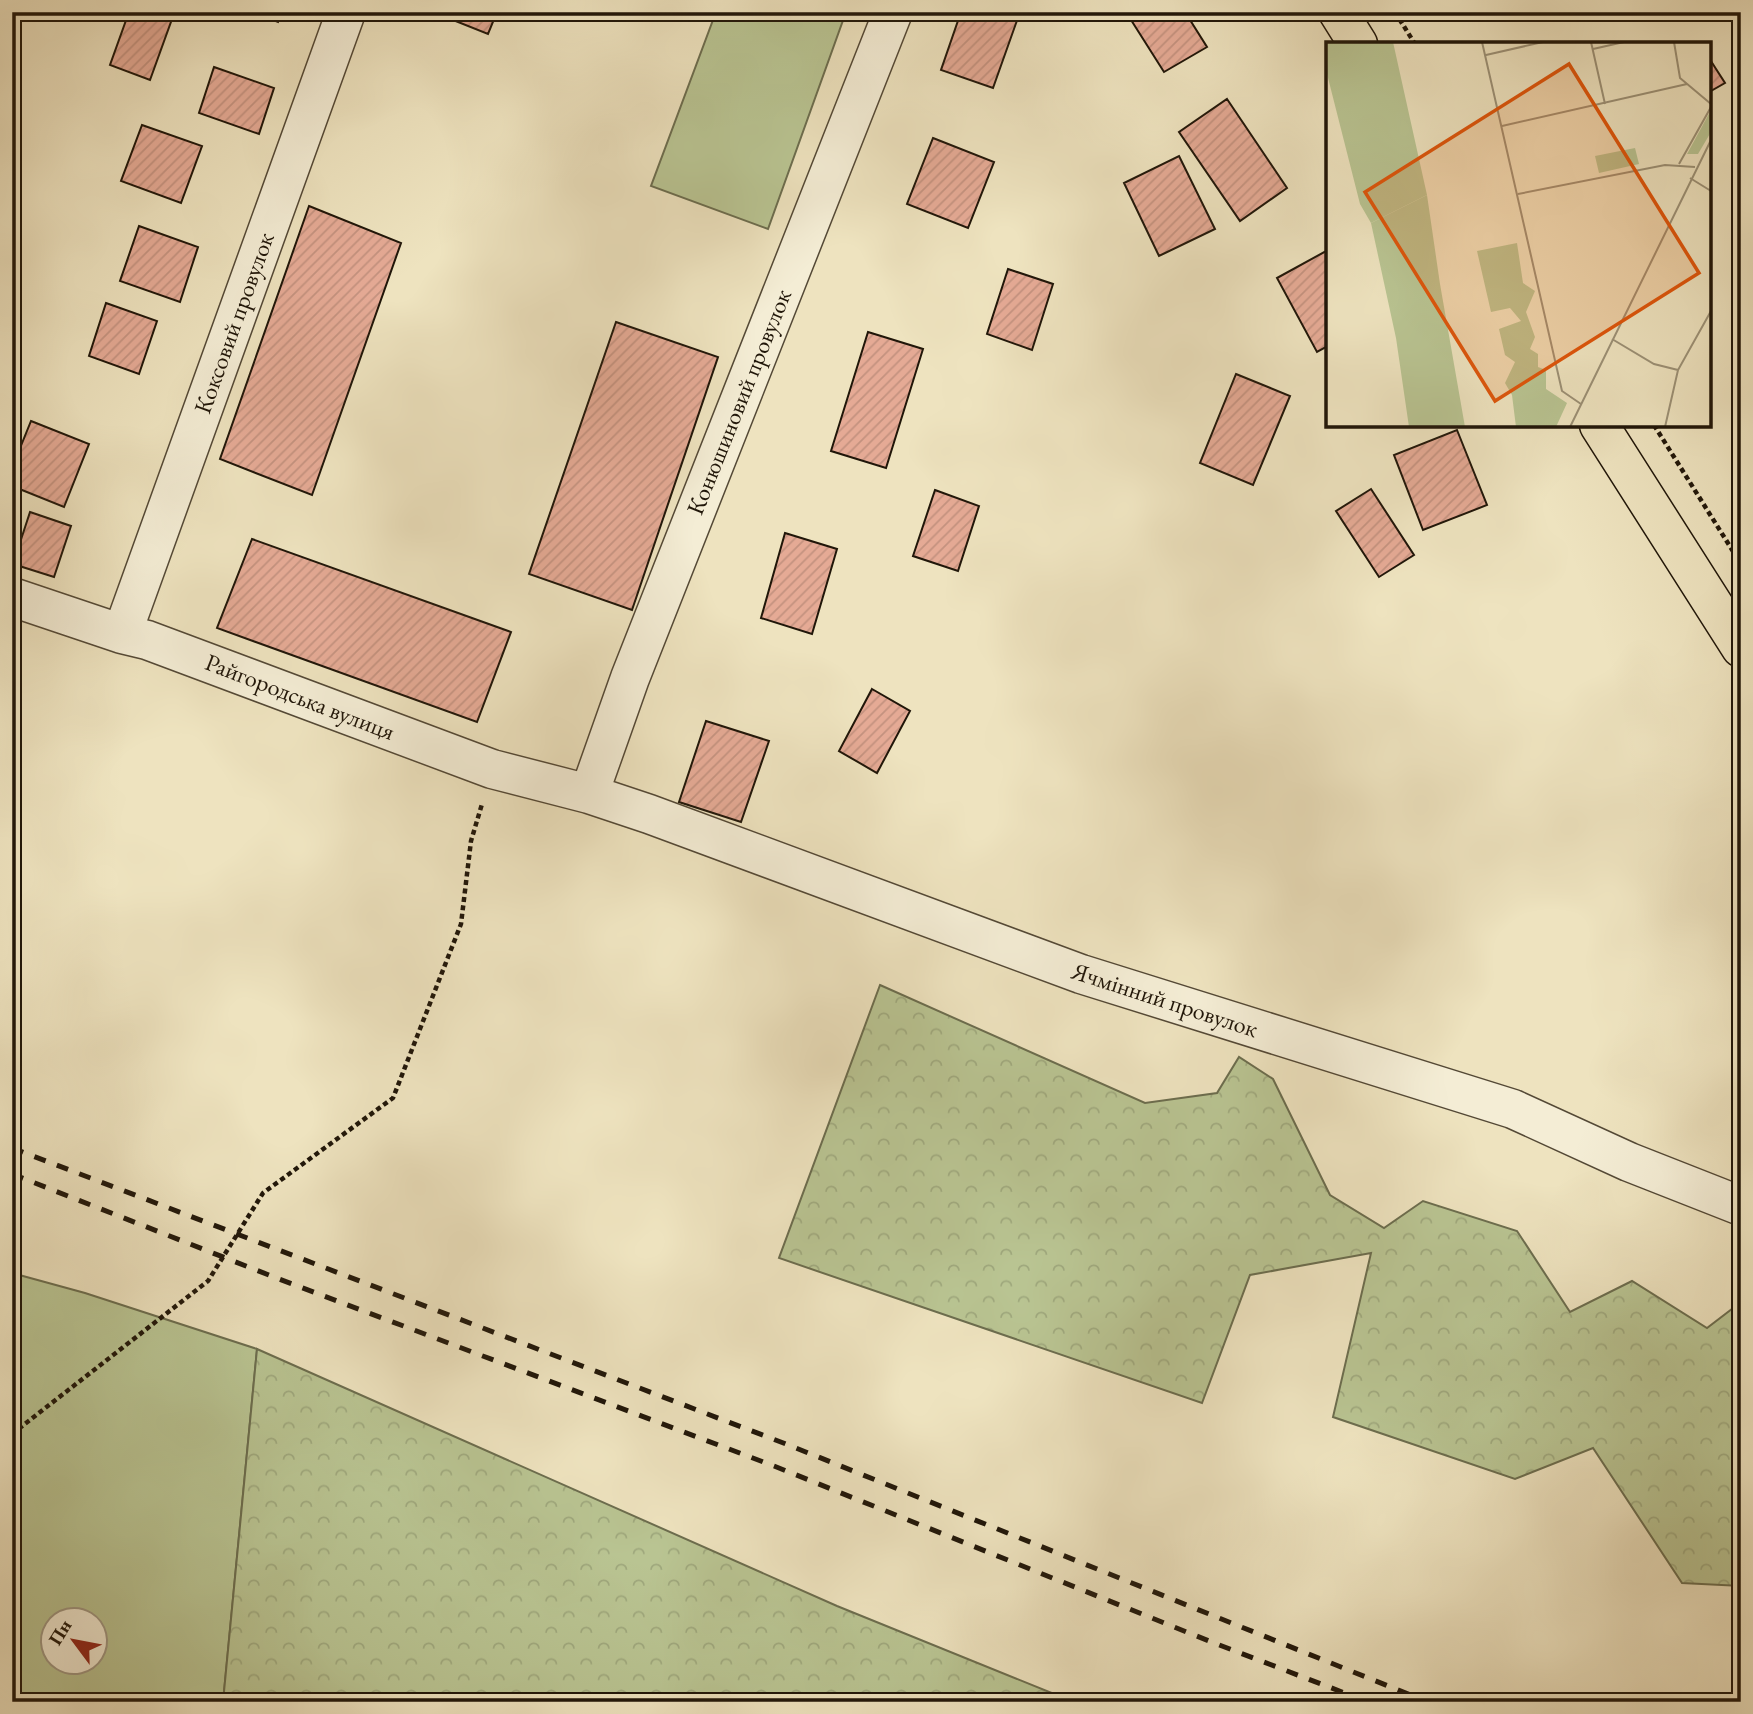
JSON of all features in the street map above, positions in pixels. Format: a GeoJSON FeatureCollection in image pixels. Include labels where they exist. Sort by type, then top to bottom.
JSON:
{"type":"FeatureCollection","features":[{"type":"Feature","properties":{"kind":"main road"},"geometry":{"type":"LineString","coordinates":[[1338,12],[1357,42]]}},
{"type":"Feature","properties":{"kind":"main road"},"geometry":{"type":"LineString","coordinates":[[1600,427],[1741,649]]}},
{"type":"Feature","properties":{"kind":"street","name":"Коксовий провулок"},"geometry":{"type":"LineString","coordinates":[[121,634],[346,12]]}},
{"type":"Feature","properties":{"kind":"street","name":"Конюшиновий провулок"},"geometry":{"type":"LineString","coordinates":[[589,794],[630,678],[893,12]]}},
{"type":"Feature","properties":{"kind":"street","name":"Райгородська вулиця"},"geometry":{"type":"LineString","coordinates":[[12,597],[121,634],[147,640],[492,769],[589,794]]}},
{"type":"Feature","properties":{"kind":"street","name":"Ячмінний провулок"},"geometry":{"type":"LineString","coordinates":[[589,794],[1081,974],[1513,1109],[1629,1163],[1741,1206]]}},
{"type":"Feature","properties":{"kind":"path"},"geometry":{"type":"LineString","coordinates":[[1395,12],[1414,42]]}},
{"type":"Feature","properties":{"kind":"path"},"geometry":{"type":"LineString","coordinates":[[1655,427],[1741,564]]}},
{"type":"Feature","properties":{"kind":"path"},"geometry":{"type":"LineString","coordinates":[[12,1434],[208,1281],[263,1194],[393,1098],[461,924],[471,841],[492,769]]}},
{"type":"Feature","properties":{"kind":"green space"},"geometry":{"type":"Polygon","coordinates":[[[716,12],[846,12],[768,229],[651,186],[716,12]]]}},
{"type":"Feature","properties":{"kind":"green space"},"geometry":{"type":"Polygon","coordinates":[[[880,985],[1145,1103],[1217,1093],[1239,1057],[1273,1079],[1330,1195],[1384,1228],[1423,1201],[1517,1231],[1570,1312],[1632,1281],[1707,1328],[1741,1302],[1741,1586],[1682,1583],[1593,1448],[1515,1479],[1333,1417],[1371,1253],[1250,1275],[1202,1403],[779,1258],[880,985]]]}},
{"type":"Feature","properties":{"kind":"green space"},"geometry":{"type":"Polygon","coordinates":[[[12,1273],[85,1293],[257,1349],[223,1702],[12,1702],[12,1273]]]}},
{"type":"Feature","properties":{"kind":"green space"},"geometry":{"type":"Polygon","coordinates":[[[257,1349],[837,1606],[1074,1702],[223,1702],[257,1349]]]}},
{"type":"Feature","properties":{"kind":"building"},"geometry":{"type":"Polygon","coordinates":[[[129,12],[153,12],[172,19],[150,80],[110,65],[129,12]]]}},
{"type":"Feature","properties":{"kind":"building"},"geometry":{"type":"Polygon","coordinates":[[[252,12],[281,12],[278,22],[252,12]]]}},
{"type":"Feature","properties":{"kind":"building"},"geometry":{"type":"Polygon","coordinates":[[[433,12],[497,12],[488,34],[433,12]]]}},
{"type":"Feature","properties":{"kind":"building"},"geometry":{"type":"Polygon","coordinates":[[[961,12],[1020,12],[993,88],[941,70],[961,12]]]}},
{"type":"Feature","properties":{"kind":"building"},"geometry":{"type":"Polygon","coordinates":[[[1126,12],[1185,12],[1207,47],[1164,72],[1126,12]]]}},
{"type":"Feature","properties":{"kind":"building"},"geometry":{"type":"Polygon","coordinates":[[[1711,61],[1725,83],[1711,91],[1711,61]]]}},
{"type":"Feature","properties":{"kind":"building"},"geometry":{"type":"Polygon","coordinates":[[[214,67],[274,88],[259,134],[199,113],[214,67]]]}},
{"type":"Feature","properties":{"kind":"building"},"geometry":{"type":"Polygon","coordinates":[[[1227,99],[1287,188],[1240,221],[1179,132],[1227,99]]]}},
{"type":"Feature","properties":{"kind":"building"},"geometry":{"type":"Polygon","coordinates":[[[142,125],[202,146],[181,203],[121,181],[142,125]]]}},
{"type":"Feature","properties":{"kind":"building"},"geometry":{"type":"Polygon","coordinates":[[[933,138],[994,162],[968,228],[907,204],[933,138]]]}},
{"type":"Feature","properties":{"kind":"building"},"geometry":{"type":"Polygon","coordinates":[[[1179,156],[1215,229],[1159,256],[1124,183],[1179,156]]]}},
{"type":"Feature","properties":{"kind":"building"},"geometry":{"type":"Polygon","coordinates":[[[309,206],[401,243],[312,495],[220,459],[309,206]]]}},
{"type":"Feature","properties":{"kind":"building"},"geometry":{"type":"Polygon","coordinates":[[[139,226],[198,247],[180,302],[120,281],[139,226]]]}},
{"type":"Feature","properties":{"kind":"building"},"geometry":{"type":"Polygon","coordinates":[[[1326,251],[1326,347],[1317,352],[1277,278],[1326,251]]]}},
{"type":"Feature","properties":{"kind":"building"},"geometry":{"type":"Polygon","coordinates":[[[1008,269],[1053,284],[1032,350],[987,334],[1008,269]]]}},
{"type":"Feature","properties":{"kind":"building"},"geometry":{"type":"Polygon","coordinates":[[[106,303],[157,321],[139,374],[89,356],[106,303]]]}},
{"type":"Feature","properties":{"kind":"building"},"geometry":{"type":"Polygon","coordinates":[[[616,322],[718,357],[632,610],[529,574],[616,322]]]}},
{"type":"Feature","properties":{"kind":"building"},"geometry":{"type":"Polygon","coordinates":[[[868,332],[923,349],[886,468],[831,451],[868,332]]]}},
{"type":"Feature","properties":{"kind":"building"},"geometry":{"type":"Polygon","coordinates":[[[1236,374],[1290,396],[1253,485],[1200,463],[1236,374]]]}},
{"type":"Feature","properties":{"kind":"building"},"geometry":{"type":"Polygon","coordinates":[[[31,421],[89,444],[64,507],[12,486],[12,468],[31,421]]]}},
{"type":"Feature","properties":{"kind":"building"},"geometry":{"type":"Polygon","coordinates":[[[1457,430],[1487,505],[1423,530],[1394,455],[1457,430]]]}},
{"type":"Feature","properties":{"kind":"building"},"geometry":{"type":"Polygon","coordinates":[[[1371,489],[1414,555],[1379,577],[1336,511],[1371,489]]]}},
{"type":"Feature","properties":{"kind":"building"},"geometry":{"type":"Polygon","coordinates":[[[935,490],[979,506],[958,571],[913,556],[935,490]]]}},
{"type":"Feature","properties":{"kind":"building"},"geometry":{"type":"Polygon","coordinates":[[[30,512],[71,526],[54,577],[13,564],[30,512]]]}},
{"type":"Feature","properties":{"kind":"building"},"geometry":{"type":"Polygon","coordinates":[[[785,533],[837,549],[812,634],[761,618],[785,533]]]}},
{"type":"Feature","properties":{"kind":"building"},"geometry":{"type":"Polygon","coordinates":[[[252,539],[511,632],[477,722],[217,628],[252,539]]]}},
{"type":"Feature","properties":{"kind":"building"},"geometry":{"type":"Polygon","coordinates":[[[872,689],[910,711],[877,773],[839,751],[872,689]]]}},
{"type":"Feature","properties":{"kind":"building"},"geometry":{"type":"Polygon","coordinates":[[[706,721],[769,741],[741,822],[679,802],[706,721]]]}},
{"type":"Feature","properties":{"kind":"railway"},"geometry":{"type":"LineString","coordinates":[[12,1148],[786,1444],[1428,1702]]}},
{"type":"Feature","properties":{"kind":"railway"},"geometry":{"type":"LineString","coordinates":[[12,1174],[279,1279],[774,1466],[1368,1702]]}}]}
